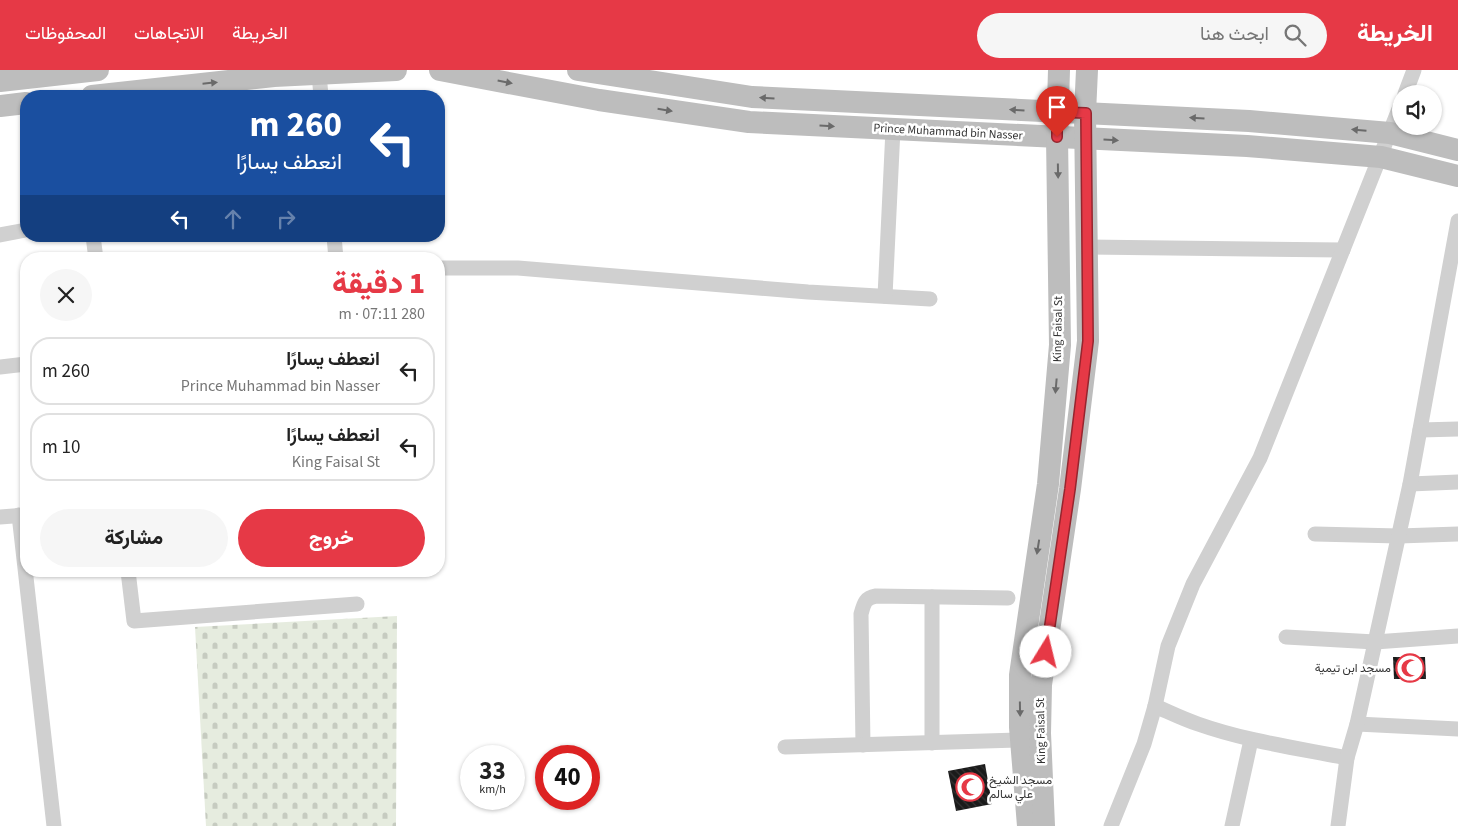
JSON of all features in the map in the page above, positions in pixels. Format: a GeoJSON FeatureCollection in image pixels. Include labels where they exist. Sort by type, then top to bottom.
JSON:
{"type":"FeatureCollection","features":[{"type":"Feature","properties":{"kind":"main road"},"geometry":{"type":"LineString","coordinates":[[0,81],[98,70]]}},
{"type":"Feature","properties":{"kind":"main road"},"geometry":{"type":"LineString","coordinates":[[147,90],[274,76],[396,70]]}},
{"type":"Feature","properties":{"kind":"main road","name":"Prince Muhammad bin Nasser"},"geometry":{"type":"LineString","coordinates":[[440,70],[599,100],[749,122],[1247,146],[1381,157],[1458,176]]}},
{"type":"Feature","properties":{"kind":"main road","name":"Prince Muhammad bin Nasser"},"geometry":{"type":"LineString","coordinates":[[578,70],[752,97],[1249,121],[1390,133],[1458,150]]}},
{"type":"Feature","properties":{"kind":"main road","name":"King Faisal St"},"geometry":{"type":"LineString","coordinates":[[1028,826],[1020,675],[1048,484],[1060,345],[1057,137],[1059,70]]}},
{"type":"Feature","properties":{"kind":"main road","name":"King Faisal St"},"geometry":{"type":"LineString","coordinates":[[1044,826],[1040,733],[1041,686],[1070,489],[1088,341],[1087,70]]}},
{"type":"Feature","properties":{"kind":"main road"},"geometry":{"type":"LineString","coordinates":[[0,106],[20,104]]}},
{"type":"Feature","properties":{"kind":"street"},"geometry":{"type":"LineString","coordinates":[[1408,85],[1414,70]]}},
{"type":"Feature","properties":{"kind":"street"},"geometry":{"type":"LineString","coordinates":[[319,74],[320,90]]}},
{"type":"Feature","properties":{"kind":"street"},"geometry":{"type":"LineString","coordinates":[[1111,826],[1144,744],[1155,706],[1168,646],[1193,584],[1260,458],[1392,128]]}},
{"type":"Feature","properties":{"kind":"street"},"geometry":{"type":"LineString","coordinates":[[885,296],[893,129]]}},
{"type":"Feature","properties":{"kind":"street"},"geometry":{"type":"LineString","coordinates":[[1338,826],[1347,758],[1357,724],[1410,484],[1458,221]]}},
{"type":"Feature","properties":{"kind":"street"},"geometry":{"type":"LineString","coordinates":[[0,235],[20,231]]}},
{"type":"Feature","properties":{"kind":"street"},"geometry":{"type":"LineString","coordinates":[[1087,247],[1344,250]]}},
{"type":"Feature","properties":{"kind":"street"},"geometry":{"type":"LineString","coordinates":[[445,268],[518,268],[808,292],[930,298]]}},
{"type":"Feature","properties":{"kind":"street"},"geometry":{"type":"LineString","coordinates":[[0,367],[20,365]]}},
{"type":"Feature","properties":{"kind":"street"},"geometry":{"type":"LineString","coordinates":[[1420,430],[1458,429]]}},
{"type":"Feature","properties":{"kind":"street"},"geometry":{"type":"LineString","coordinates":[[1410,484],[1458,482]]}},
{"type":"Feature","properties":{"kind":"street"},"geometry":{"type":"LineString","coordinates":[[0,517],[20,515]]}},
{"type":"Feature","properties":{"kind":"street"},"geometry":{"type":"LineString","coordinates":[[1315,534],[1399,536],[1458,534]]}},
{"type":"Feature","properties":{"kind":"street"},"geometry":{"type":"LineString","coordinates":[[28,577],[54,826]]}},
{"type":"Feature","properties":{"kind":"street"},"geometry":{"type":"LineString","coordinates":[[129,577],[134,621],[357,604]]}},
{"type":"Feature","properties":{"kind":"street"},"geometry":{"type":"LineString","coordinates":[[863,745],[861,614],[868,597],[1008,598]]}},
{"type":"Feature","properties":{"kind":"street"},"geometry":{"type":"LineString","coordinates":[[932,597],[932,743]]}},
{"type":"Feature","properties":{"kind":"street"},"geometry":{"type":"LineString","coordinates":[[1286,637],[1375,642],[1458,636]]}},
{"type":"Feature","properties":{"kind":"street"},"geometry":{"type":"LineString","coordinates":[[1155,706],[1196,723],[1251,740],[1347,758]]}},
{"type":"Feature","properties":{"kind":"street"},"geometry":{"type":"LineString","coordinates":[[1357,724],[1458,728]]}},
{"type":"Feature","properties":{"kind":"street"},"geometry":{"type":"LineString","coordinates":[[785,747],[1022,740]]}},
{"type":"Feature","properties":{"kind":"street"},"geometry":{"type":"LineString","coordinates":[[1232,826],[1251,740]]}},
{"type":"Feature","properties":{"kind":"green space"},"geometry":{"type":"Polygon","coordinates":[[[397,616],[396,826],[206,826],[195,627],[397,616]]]}},
{"type":"Feature","properties":{"kind":"building","name":"مسجد ابن تيمية"},"geometry":{"type":"Polygon","coordinates":[[[1393,657],[1425,657],[1426,679],[1394,679],[1393,657]]]}},
{"type":"Feature","properties":{"kind":"building","name":"مسجد الشيخ علي سالم"},"geometry":{"type":"Polygon","coordinates":[[[985,764],[992,804],[956,811],[948,771],[985,764]]]}},
{"type":"Feature","properties":{"kind":"place","name":"مسجد ابن تيمية"},"geometry":{"type":"Point","coordinates":[1410,668]}},
{"type":"Feature","properties":{"kind":"place","name":"مسجد الشيخ علي سالم"},"geometry":{"type":"Point","coordinates":[970,787]}},
{"type":"Feature","properties":{"kind":"route"},"geometry":{"type":"LineString","coordinates":[[1046,652],[1070,489],[1088,341],[1086,113],[1057,112],[1057,137]]}}]}
